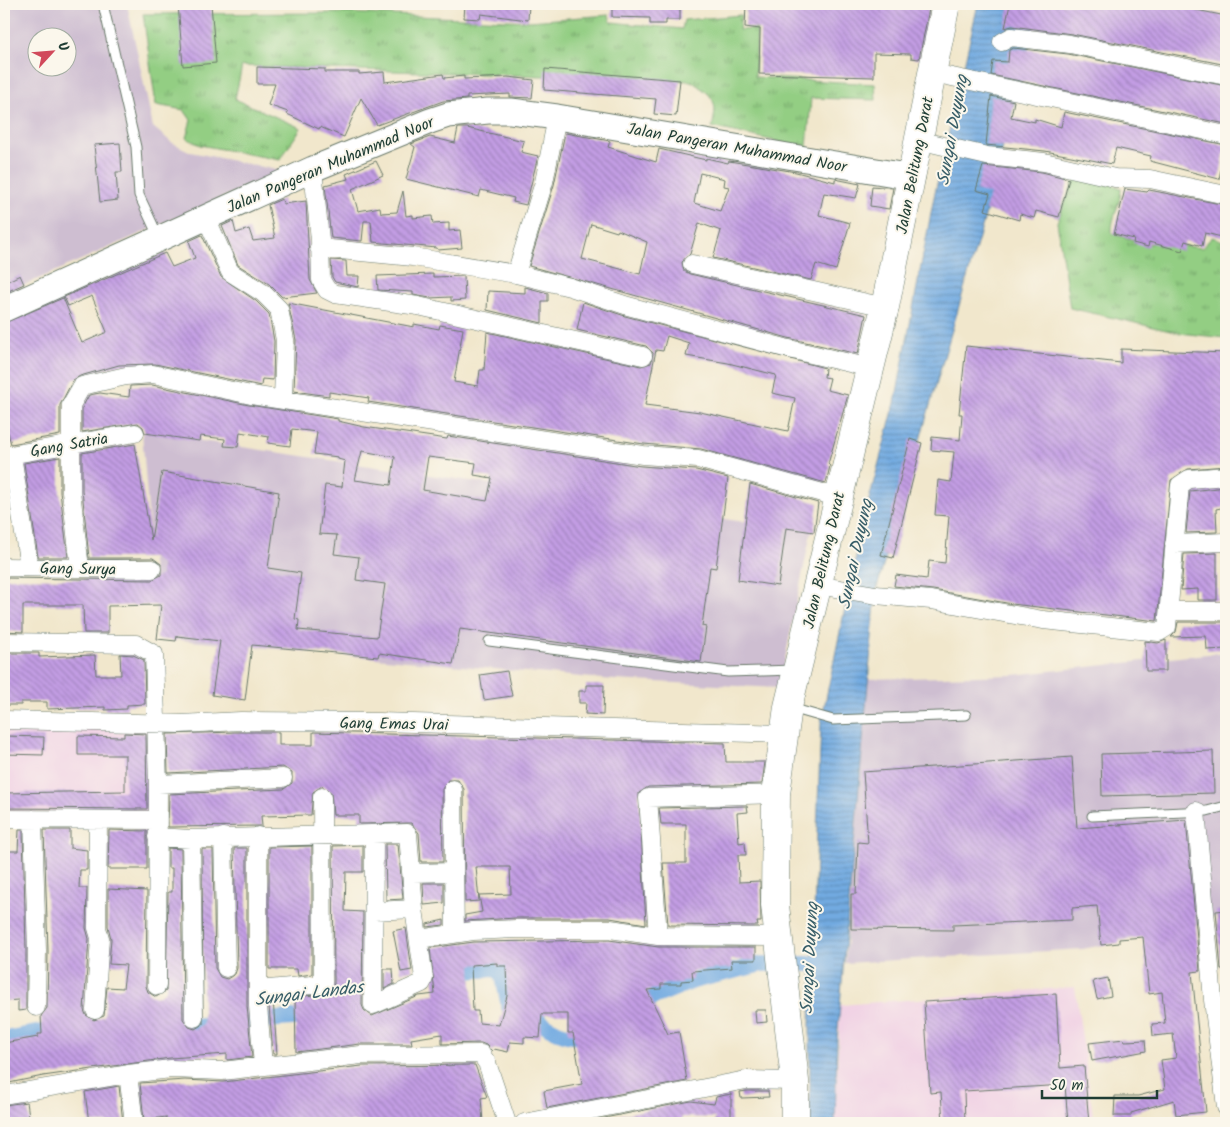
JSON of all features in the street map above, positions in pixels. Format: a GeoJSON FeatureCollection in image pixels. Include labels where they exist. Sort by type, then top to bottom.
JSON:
{"type":"FeatureCollection","features":[{"type":"Feature","properties":{"kind":"main road","name":"Jalan Belitung Darat"},"geometry":{"type":"LineString","coordinates":[[795,1123],[795,1081],[774,876],[776,794],[786,720],[796,670],[837,497],[871,368],[912,177],[918,140],[941,75],[946,4]]}},
{"type":"Feature","properties":{"kind":"main road","name":"Jalan Pangeran Muhammad Noor"},"geometry":{"type":"LineString","coordinates":[[4,309],[313,169],[415,126],[448,116],[511,110],[557,116],[912,177]]}},
{"type":"Feature","properties":{"kind":"street"},"geometry":{"type":"LineString","coordinates":[[1002,42],[1011,37],[1070,44],[1226,76]]}},
{"type":"Feature","properties":{"kind":"street"},"geometry":{"type":"LineString","coordinates":[[941,75],[1226,135]]}},
{"type":"Feature","properties":{"kind":"street"},"geometry":{"type":"LineString","coordinates":[[516,274],[544,182],[557,116]]}},
{"type":"Feature","properties":{"kind":"street"},"geometry":{"type":"LineString","coordinates":[[918,140],[987,156],[1044,162],[1115,178],[1150,179],[1226,195]]}},
{"type":"Feature","properties":{"kind":"street"},"geometry":{"type":"LineString","coordinates":[[313,169],[320,240],[321,280],[327,290],[335,294],[418,306],[643,356]]}},
{"type":"Feature","properties":{"kind":"street"},"geometry":{"type":"LineString","coordinates":[[206,217],[233,276],[263,293],[279,309],[285,340],[283,398]]}},
{"type":"Feature","properties":{"kind":"street"},"geometry":{"type":"LineString","coordinates":[[319,248],[413,257],[516,274],[570,287],[628,306],[785,348],[871,368]]}},
{"type":"Feature","properties":{"kind":"street"},"geometry":{"type":"LineString","coordinates":[[692,264],[885,306]]}},
{"type":"Feature","properties":{"kind":"street"},"geometry":{"type":"LineString","coordinates":[[80,568],[71,491],[71,405],[76,393],[82,386],[104,380],[153,374],[251,395],[283,398],[642,455],[698,459],[837,497]]}},
{"type":"Feature","properties":{"kind":"street","name":"Gang Satria"},"geometry":{"type":"LineString","coordinates":[[8,455],[135,433]]}},
{"type":"Feature","properties":{"kind":"street"},"geometry":{"type":"LineString","coordinates":[[8,455],[28,567]]}},
{"type":"Feature","properties":{"kind":"street"},"geometry":{"type":"LineString","coordinates":[[817,585],[852,592],[931,600],[1043,620],[1159,632],[1167,627],[1179,490],[1183,481],[1226,476]]}},
{"type":"Feature","properties":{"kind":"street"},"geometry":{"type":"LineString","coordinates":[[1174,544],[1226,542]]}},
{"type":"Feature","properties":{"kind":"street","name":"Gang Surya"},"geometry":{"type":"LineString","coordinates":[[4,567],[152,569]]}},
{"type":"Feature","properties":{"kind":"street"},"geometry":{"type":"LineString","coordinates":[[1169,611],[1226,611]]}},
{"type":"Feature","properties":{"kind":"street"},"geometry":{"type":"LineString","coordinates":[[4,642],[136,644],[154,654],[158,784],[158,986]]}},
{"type":"Feature","properties":{"kind":"street","name":"Gang Emas Urai"},"geometry":{"type":"LineString","coordinates":[[4,720],[155,722],[786,720]]}},
{"type":"Feature","properties":{"kind":"street"},"geometry":{"type":"LineString","coordinates":[[158,784],[283,778]]}},
{"type":"Feature","properties":{"kind":"street"},"geometry":{"type":"LineString","coordinates":[[453,789],[452,872],[454,934]]}},
{"type":"Feature","properties":{"kind":"street"},"geometry":{"type":"LineString","coordinates":[[658,936],[648,798],[776,794]]}},
{"type":"Feature","properties":{"kind":"street"},"geometry":{"type":"LineString","coordinates":[[258,990],[323,985],[322,797]]}},
{"type":"Feature","properties":{"kind":"street"},"geometry":{"type":"LineString","coordinates":[[1196,811],[1213,1000],[1226,1106]]}},
{"type":"Feature","properties":{"kind":"street"},"geometry":{"type":"LineString","coordinates":[[4,819],[98,820],[157,829],[191,839],[323,834],[374,834],[408,834],[414,908],[424,980],[373,1005],[374,834]]}},
{"type":"Feature","properties":{"kind":"street"},"geometry":{"type":"LineString","coordinates":[[33,819],[37,951],[36,1007]]}},
{"type":"Feature","properties":{"kind":"street"},"geometry":{"type":"LineString","coordinates":[[95,1010],[100,938],[97,928],[98,820]]}},
{"type":"Feature","properties":{"kind":"street"},"geometry":{"type":"LineString","coordinates":[[258,836],[258,990],[263,1066]]}},
{"type":"Feature","properties":{"kind":"street"},"geometry":{"type":"LineString","coordinates":[[223,837],[226,968]]}},
{"type":"Feature","properties":{"kind":"street"},"geometry":{"type":"LineString","coordinates":[[191,839],[194,1018]]}},
{"type":"Feature","properties":{"kind":"street"},"geometry":{"type":"LineString","coordinates":[[412,873],[452,872]]}},
{"type":"Feature","properties":{"kind":"street"},"geometry":{"type":"LineString","coordinates":[[374,911],[414,908]]}},
{"type":"Feature","properties":{"kind":"street"},"geometry":{"type":"LineString","coordinates":[[419,939],[516,929],[610,929],[781,953]]}},
{"type":"Feature","properties":{"kind":"street"},"geometry":{"type":"LineString","coordinates":[[4,1095],[128,1074],[171,1069],[222,1072],[361,1055],[481,1054],[487,1063],[507,1123]]}},
{"type":"Feature","properties":{"kind":"street"},"geometry":{"type":"LineString","coordinates":[[128,1074],[134,1123]]}},
{"type":"Feature","properties":{"kind":"street"},"geometry":{"type":"LineString","coordinates":[[524,1123],[746,1080],[795,1081]]}},
{"type":"Feature","properties":{"kind":"lane"},"geometry":{"type":"LineString","coordinates":[[103,4],[136,147],[139,195],[159,238]]}},
{"type":"Feature","properties":{"kind":"lane"},"geometry":{"type":"LineString","coordinates":[[489,641],[728,672],[796,670]]}},
{"type":"Feature","properties":{"kind":"lane"},"geometry":{"type":"LineString","coordinates":[[786,720],[857,720],[966,715]]}},
{"type":"Feature","properties":{"kind":"lane"},"geometry":{"type":"LineString","coordinates":[[1092,816],[1196,811],[1226,806]]}},
{"type":"Feature","properties":{"kind":"shaded area"},"geometry":{"type":"Polygon","coordinates":[[[4,4],[127,4],[153,127],[171,142],[191,152],[282,171],[4,294],[4,4]]]}},
{"type":"Feature","properties":{"kind":"shaded area"},"geometry":{"type":"Polygon","coordinates":[[[142,432],[811,532],[779,688],[614,680],[158,638],[142,432]]]}},
{"type":"Feature","properties":{"kind":"shaded area"},"geometry":{"type":"Polygon","coordinates":[[[1226,652],[1226,910],[1197,926],[1083,949],[845,963],[868,679],[1013,675],[1226,652]]]}},
{"type":"Feature","properties":{"kind":"shaded area"},"geometry":{"type":"Polygon","coordinates":[[[151,726],[152,816],[4,812],[4,727],[151,726]]]}},
{"type":"Feature","properties":{"kind":"shaded area"},"geometry":{"type":"Polygon","coordinates":[[[1075,987],[1094,1123],[835,1123],[840,1005],[1075,987]]]}},
{"type":"Feature","properties":{"kind":"green space"},"geometry":{"type":"Polygon","coordinates":[[[347,13],[529,21],[609,15],[611,22],[682,29],[684,20],[741,15],[739,30],[757,29],[755,77],[875,84],[876,100],[811,98],[807,148],[712,127],[715,111],[712,100],[705,91],[691,81],[242,66],[235,99],[301,128],[280,160],[200,145],[186,138],[191,120],[184,110],[156,105],[143,14],[347,13]]]}},
{"type":"Feature","properties":{"kind":"green space"},"geometry":{"type":"Polygon","coordinates":[[[1078,171],[1121,188],[1112,227],[1112,233],[1116,235],[1149,244],[1155,242],[1202,248],[1212,237],[1226,242],[1226,338],[1179,333],[1070,308],[1057,222],[1078,171]]]}},
{"type":"Feature","properties":{"kind":"water","name":"Sungai Duyung"},"geometry":{"type":"Polygon","coordinates":[[[978,4],[1040,4],[984,220],[876,591],[837,1040],[835,1123],[810,1123],[810,1023],[821,722],[864,518],[895,403],[934,197],[978,4]]]}},
{"type":"Feature","properties":{"kind":"building"},"geometry":{"type":"Polygon","coordinates":[[[178,4],[211,4],[216,63],[183,66],[178,4]]]}},
{"type":"Feature","properties":{"kind":"building"},"geometry":{"type":"Polygon","coordinates":[[[465,4],[529,4],[528,20],[481,14],[480,19],[464,18],[465,4]]]}},
{"type":"Feature","properties":{"kind":"building"},"geometry":{"type":"Polygon","coordinates":[[[612,4],[680,4],[680,20],[666,20],[666,24],[650,24],[650,18],[612,17],[612,4]]]}},
{"type":"Feature","properties":{"kind":"building"},"geometry":{"type":"Polygon","coordinates":[[[746,4],[930,4],[919,59],[911,58],[911,54],[874,53],[874,77],[759,74],[760,29],[745,27],[746,4]]]}},
{"type":"Feature","properties":{"kind":"building"},"geometry":{"type":"Polygon","coordinates":[[[1010,4],[1167,4],[1226,16],[1226,45],[1222,64],[1072,34],[1012,26],[1005,28],[1010,4]]]}},
{"type":"Feature","properties":{"kind":"building"},"geometry":{"type":"Polygon","coordinates":[[[1013,48],[1068,54],[1226,86],[1226,124],[991,75],[993,61],[1008,62],[1009,50],[1013,48]]]}},
{"type":"Feature","properties":{"kind":"building"},"geometry":{"type":"Polygon","coordinates":[[[257,67],[325,69],[325,72],[359,72],[359,74],[384,72],[385,82],[443,74],[444,78],[464,76],[464,79],[508,77],[534,80],[532,98],[510,97],[510,94],[467,96],[467,99],[443,101],[377,125],[361,98],[344,137],[320,127],[319,129],[287,114],[288,112],[268,105],[275,84],[257,84],[257,67]]]}},
{"type":"Feature","properties":{"kind":"building"},"geometry":{"type":"Polygon","coordinates":[[[545,69],[680,80],[676,116],[654,114],[656,99],[544,90],[545,69]]]}},
{"type":"Feature","properties":{"kind":"building"},"geometry":{"type":"Polygon","coordinates":[[[991,96],[1014,101],[1011,117],[1035,122],[1035,119],[1061,127],[1064,112],[1226,145],[1219,179],[1150,161],[1151,156],[1116,148],[1112,164],[1045,151],[986,145],[991,96]]]}},
{"type":"Feature","properties":{"kind":"building"},"geometry":{"type":"Polygon","coordinates":[[[458,128],[467,128],[524,141],[521,152],[538,156],[526,205],[513,202],[514,198],[481,190],[479,197],[406,179],[415,147],[411,144],[430,137],[455,143],[458,128]]]}},
{"type":"Feature","properties":{"kind":"building"},"geometry":{"type":"Polygon","coordinates":[[[565,133],[610,141],[608,147],[656,162],[659,149],[706,160],[706,158],[728,163],[729,161],[796,172],[835,182],[835,179],[860,184],[856,198],[824,193],[819,215],[850,223],[836,270],[816,264],[811,280],[713,258],[721,231],[699,223],[690,254],[682,262],[684,271],[690,274],[866,315],[858,354],[788,338],[529,266],[554,185],[565,133]],[[700,173],[694,203],[720,211],[729,187],[724,186],[725,179],[700,173]],[[591,224],[582,259],[640,274],[647,242],[618,230],[617,232],[591,224]]]}},
{"type":"Feature","properties":{"kind":"building"},"geometry":{"type":"Polygon","coordinates":[[[120,143],[122,172],[116,172],[118,200],[100,202],[94,145],[120,143]]]}},
{"type":"Feature","properties":{"kind":"building"},"geometry":{"type":"Polygon","coordinates":[[[376,161],[383,175],[352,189],[358,211],[380,207],[381,213],[397,212],[403,191],[406,216],[413,215],[413,218],[432,216],[433,224],[449,223],[449,231],[460,230],[462,248],[438,250],[437,248],[373,242],[371,221],[364,221],[362,241],[331,238],[325,185],[348,179],[346,174],[376,161]]]}},
{"type":"Feature","properties":{"kind":"building"},"geometry":{"type":"Polygon","coordinates":[[[983,166],[1042,172],[1069,179],[1059,217],[1036,211],[1034,218],[1020,214],[1019,220],[985,210],[990,194],[976,190],[983,166]]]}},
{"type":"Feature","properties":{"kind":"building"},"geometry":{"type":"Polygon","coordinates":[[[872,186],[893,188],[889,209],[870,206],[872,186]]]}},
{"type":"Feature","properties":{"kind":"building"},"geometry":{"type":"Polygon","coordinates":[[[1125,189],[1147,192],[1149,190],[1226,205],[1226,238],[1205,233],[1202,246],[1185,241],[1182,251],[1149,242],[1148,247],[1133,243],[1134,239],[1114,234],[1125,189]]]}},
{"type":"Feature","properties":{"kind":"building"},"geometry":{"type":"Polygon","coordinates":[[[282,199],[283,204],[306,201],[310,280],[317,293],[282,297],[269,284],[238,265],[222,226],[233,221],[236,233],[249,229],[253,241],[275,238],[268,205],[282,199]]]}},
{"type":"Feature","properties":{"kind":"building"},"geometry":{"type":"Polygon","coordinates":[[[202,235],[221,277],[256,301],[269,314],[274,341],[273,380],[262,379],[261,386],[155,364],[119,365],[80,376],[73,380],[60,405],[60,435],[11,444],[4,423],[4,323],[63,298],[82,343],[107,332],[92,296],[68,306],[64,297],[165,253],[172,267],[195,258],[189,241],[202,235]]]}},
{"type":"Feature","properties":{"kind":"building"},"geometry":{"type":"Polygon","coordinates":[[[331,260],[346,261],[347,276],[359,276],[358,287],[335,282],[332,277],[331,260]]]}},
{"type":"Feature","properties":{"kind":"building"},"geometry":{"type":"Polygon","coordinates":[[[433,274],[433,277],[464,276],[465,300],[451,301],[451,297],[430,298],[413,295],[413,292],[378,290],[377,276],[433,274]]]}},
{"type":"Feature","properties":{"kind":"building"},"geometry":{"type":"Polygon","coordinates":[[[20,275],[24,284],[4,293],[4,283],[20,275]]]}},
{"type":"Feature","properties":{"kind":"building"},"geometry":{"type":"Polygon","coordinates":[[[525,287],[548,293],[548,301],[542,301],[542,323],[487,310],[488,291],[525,293],[525,287]]]}},
{"type":"Feature","properties":{"kind":"building"},"geometry":{"type":"Polygon","coordinates":[[[583,302],[625,316],[825,368],[824,377],[830,378],[827,390],[848,395],[828,464],[830,466],[826,483],[701,449],[644,444],[368,402],[369,398],[329,392],[329,396],[294,391],[296,340],[288,303],[414,327],[414,324],[439,329],[440,325],[463,329],[454,382],[478,386],[480,370],[484,370],[487,332],[641,366],[651,363],[653,353],[646,346],[577,330],[583,302]],[[667,336],[663,351],[656,350],[645,405],[700,412],[788,431],[795,398],[772,393],[776,375],[728,363],[686,356],[689,343],[667,336]]]}},
{"type":"Feature","properties":{"kind":"building"},"geometry":{"type":"Polygon","coordinates":[[[966,346],[1121,363],[1121,349],[1226,353],[1226,466],[1188,469],[1171,480],[1157,621],[1012,604],[933,590],[894,586],[896,575],[927,579],[929,561],[945,563],[949,516],[935,515],[938,480],[951,482],[954,452],[931,450],[932,437],[960,440],[962,414],[959,414],[966,346]]]}},
{"type":"Feature","properties":{"kind":"building"},"geometry":{"type":"Polygon","coordinates":[[[152,385],[249,405],[338,419],[338,421],[364,427],[447,439],[448,436],[641,466],[696,470],[728,478],[716,568],[710,567],[702,626],[706,627],[701,662],[460,629],[453,664],[379,653],[378,657],[252,645],[245,700],[212,695],[220,641],[177,636],[176,641],[157,639],[161,605],[108,606],[108,633],[84,633],[83,605],[23,605],[23,632],[4,631],[4,578],[152,580],[161,575],[161,564],[153,558],[89,558],[82,490],[82,453],[135,444],[151,540],[162,472],[279,492],[268,568],[301,573],[295,619],[299,620],[298,630],[377,637],[385,584],[356,580],[359,557],[334,554],[337,535],[319,534],[325,485],[342,487],[345,461],[338,459],[338,457],[314,454],[317,432],[292,429],[290,446],[268,443],[269,437],[240,432],[238,447],[224,446],[225,439],[200,436],[199,441],[145,433],[143,427],[138,423],[82,432],[82,408],[89,395],[100,393],[129,397],[130,386],[152,385]],[[362,451],[355,480],[391,485],[395,457],[362,451]],[[428,457],[423,490],[487,501],[492,478],[474,475],[476,463],[428,457]]]}},
{"type":"Feature","properties":{"kind":"building"},"geometry":{"type":"Polygon","coordinates":[[[910,439],[922,443],[893,558],[881,555],[910,439]]]}},
{"type":"Feature","properties":{"kind":"building"},"geometry":{"type":"Polygon","coordinates":[[[60,457],[60,492],[68,557],[38,557],[24,463],[60,457]]]}},
{"type":"Feature","properties":{"kind":"building"},"geometry":{"type":"Polygon","coordinates":[[[4,471],[10,509],[4,510],[4,471]]]}},
{"type":"Feature","properties":{"kind":"building"},"geometry":{"type":"Polygon","coordinates":[[[750,484],[818,503],[814,532],[786,528],[778,586],[738,580],[750,484]]]}},
{"type":"Feature","properties":{"kind":"building"},"geometry":{"type":"Polygon","coordinates":[[[1226,487],[1226,507],[1216,509],[1217,532],[1186,533],[1190,491],[1226,487]]]}},
{"type":"Feature","properties":{"kind":"building"},"geometry":{"type":"Polygon","coordinates":[[[1217,553],[1217,600],[1198,600],[1198,589],[1181,590],[1184,554],[1217,553]]]}},
{"type":"Feature","properties":{"kind":"building"},"geometry":{"type":"Polygon","coordinates":[[[1178,622],[1226,622],[1226,649],[1207,650],[1206,636],[1171,637],[1176,632],[1178,622]]]}},
{"type":"Feature","properties":{"kind":"building"},"geometry":{"type":"Polygon","coordinates":[[[1166,640],[1166,671],[1146,671],[1145,641],[1158,643],[1166,640]]]}},
{"type":"Feature","properties":{"kind":"building"},"geometry":{"type":"Polygon","coordinates":[[[4,653],[39,653],[39,657],[95,655],[96,675],[121,675],[120,654],[133,655],[144,660],[145,704],[127,705],[127,709],[105,710],[105,707],[47,709],[47,702],[21,702],[21,705],[4,705],[4,653]]]}},
{"type":"Feature","properties":{"kind":"building"},"geometry":{"type":"Polygon","coordinates":[[[507,671],[512,696],[484,700],[480,675],[507,671]]]}},
{"type":"Feature","properties":{"kind":"building"},"geometry":{"type":"Polygon","coordinates":[[[586,685],[604,685],[603,715],[585,714],[586,703],[579,703],[579,691],[586,691],[586,685]]]}},
{"type":"Feature","properties":{"kind":"building"},"geometry":{"type":"Polygon","coordinates":[[[279,732],[279,745],[313,745],[313,732],[725,743],[726,762],[765,762],[762,784],[648,787],[639,793],[646,924],[610,918],[516,918],[465,921],[465,915],[482,912],[479,895],[511,894],[510,867],[476,867],[479,901],[465,902],[464,789],[458,780],[448,780],[442,789],[443,862],[421,862],[419,833],[411,823],[359,824],[359,815],[333,815],[331,792],[322,786],[313,792],[311,815],[261,816],[262,826],[168,827],[169,794],[284,789],[292,783],[292,773],[283,767],[168,773],[167,734],[279,732]]]}},
{"type":"Feature","properties":{"kind":"building"},"geometry":{"type":"Polygon","coordinates":[[[124,733],[146,734],[147,809],[4,808],[4,793],[125,791],[125,755],[78,755],[78,736],[124,737],[124,733]]]}},
{"type":"Feature","properties":{"kind":"building"},"geometry":{"type":"Polygon","coordinates":[[[4,736],[44,737],[43,755],[4,754],[4,736]]]}},
{"type":"Feature","properties":{"kind":"building"},"geometry":{"type":"Polygon","coordinates":[[[1213,751],[1214,793],[1102,796],[1101,754],[1213,751]]]}},
{"type":"Feature","properties":{"kind":"building"},"geometry":{"type":"Polygon","coordinates":[[[1072,757],[1077,828],[1186,820],[1200,971],[1192,972],[1206,1112],[1176,1115],[1174,1100],[1131,1113],[1131,1116],[1114,1116],[1115,1096],[1138,1096],[1165,1089],[1161,1060],[1176,1058],[1173,1034],[1153,1036],[1152,1024],[1165,1023],[1162,992],[1149,994],[1143,937],[1119,939],[1119,943],[1101,945],[1097,906],[1072,908],[1072,920],[953,925],[953,930],[851,929],[851,894],[856,894],[858,842],[868,843],[863,772],[1072,757]]]}},
{"type":"Feature","properties":{"kind":"building"},"geometry":{"type":"Polygon","coordinates":[[[747,806],[748,812],[737,813],[739,843],[745,842],[746,855],[738,855],[739,882],[760,881],[761,922],[757,922],[758,926],[668,925],[663,863],[686,863],[686,824],[661,824],[659,808],[747,806]]]}},
{"type":"Feature","properties":{"kind":"building"},"geometry":{"type":"Polygon","coordinates":[[[19,830],[23,830],[26,1010],[18,1011],[18,1000],[4,1001],[4,851],[18,851],[19,830]]]}},
{"type":"Feature","properties":{"kind":"building"},"geometry":{"type":"Polygon","coordinates":[[[44,830],[70,830],[70,848],[87,850],[87,870],[80,870],[79,888],[87,888],[86,928],[89,939],[84,1010],[86,1015],[94,1020],[104,1016],[107,987],[123,988],[126,965],[109,964],[111,939],[108,926],[108,889],[147,891],[146,986],[148,992],[156,997],[166,991],[168,892],[172,892],[172,868],[168,868],[168,848],[181,849],[183,1019],[189,1027],[195,1029],[203,1024],[202,849],[213,849],[215,968],[220,977],[227,979],[235,974],[237,968],[234,848],[247,848],[247,1006],[252,1057],[227,1060],[227,1054],[170,1058],[43,1076],[4,1084],[4,1043],[38,1037],[38,1034],[42,1034],[41,1016],[47,1008],[48,951],[44,830]]]}},
{"type":"Feature","properties":{"kind":"building"},"geometry":{"type":"Polygon","coordinates":[[[109,830],[147,831],[147,869],[108,869],[109,830]]]}},
{"type":"Feature","properties":{"kind":"building"},"geometry":{"type":"Polygon","coordinates":[[[385,844],[398,844],[403,899],[386,900],[385,844]]]}},
{"type":"Feature","properties":{"kind":"building"},"geometry":{"type":"Polygon","coordinates":[[[363,845],[363,872],[346,872],[345,911],[363,912],[362,1005],[364,1010],[372,1016],[419,996],[435,994],[430,948],[474,942],[609,940],[658,947],[756,947],[756,960],[731,960],[732,968],[692,971],[693,980],[681,981],[681,984],[661,984],[661,989],[647,990],[668,1034],[679,1032],[687,1081],[547,1108],[544,1091],[582,1084],[573,1033],[568,1033],[568,1014],[542,1014],[540,1038],[524,1037],[524,1043],[510,1042],[508,1052],[494,1049],[492,1051],[481,1043],[442,1044],[442,1034],[411,1039],[412,1044],[360,1044],[296,1052],[295,997],[329,993],[334,984],[333,846],[363,845]],[[497,963],[471,965],[473,1011],[478,1011],[479,1023],[499,1025],[507,996],[506,966],[497,966],[497,963]]]}},
{"type":"Feature","properties":{"kind":"building"},"geometry":{"type":"Polygon","coordinates":[[[312,846],[312,974],[298,976],[297,969],[269,969],[269,847],[312,846]]]}},
{"type":"Feature","properties":{"kind":"building"},"geometry":{"type":"Polygon","coordinates":[[[423,883],[444,883],[444,903],[424,905],[423,883]]]}},
{"type":"Feature","properties":{"kind":"building"},"geometry":{"type":"Polygon","coordinates":[[[1226,910],[1226,969],[1221,969],[1216,911],[1226,910]]]}},
{"type":"Feature","properties":{"kind":"building"},"geometry":{"type":"Polygon","coordinates":[[[444,920],[444,925],[427,927],[427,924],[444,920]]]}},
{"type":"Feature","properties":{"kind":"building"},"geometry":{"type":"Polygon","coordinates":[[[406,928],[412,970],[401,972],[393,931],[406,928]]]}},
{"type":"Feature","properties":{"kind":"building"},"geometry":{"type":"Polygon","coordinates":[[[384,969],[393,969],[394,984],[384,989],[384,969]]]}},
{"type":"Feature","properties":{"kind":"building"},"geometry":{"type":"Polygon","coordinates":[[[1108,978],[1111,996],[1097,999],[1093,981],[1108,978]]]}},
{"type":"Feature","properties":{"kind":"building"},"geometry":{"type":"Polygon","coordinates":[[[1056,994],[1060,1068],[1084,1066],[1089,1123],[1068,1123],[1065,1085],[964,1091],[965,1123],[943,1123],[941,1092],[930,1093],[924,1002],[1056,994]]]}},
{"type":"Feature","properties":{"kind":"building"},"geometry":{"type":"Polygon","coordinates":[[[273,999],[277,1054],[273,1054],[269,1006],[269,1000],[273,999]]]}},
{"type":"Feature","properties":{"kind":"building"},"geometry":{"type":"Polygon","coordinates":[[[755,1010],[766,1010],[767,1022],[756,1023],[755,1010]]]}},
{"type":"Feature","properties":{"kind":"building"},"geometry":{"type":"Polygon","coordinates":[[[1124,1039],[1125,1041],[1145,1040],[1146,1051],[1092,1061],[1089,1043],[1124,1039]]]}},
{"type":"Feature","properties":{"kind":"building"},"geometry":{"type":"Polygon","coordinates":[[[475,1065],[487,1097],[481,1098],[483,1122],[166,1123],[166,1117],[144,1120],[140,1083],[185,1080],[223,1082],[362,1066],[475,1065]]]}},
{"type":"Feature","properties":{"kind":"building"},"geometry":{"type":"Polygon","coordinates":[[[119,1086],[123,1123],[89,1123],[85,1092],[119,1086]]]}},
{"type":"Feature","properties":{"kind":"building"},"geometry":{"type":"Polygon","coordinates":[[[768,1091],[769,1097],[741,1098],[740,1092],[768,1091]]]}},
{"type":"Feature","properties":{"kind":"building"},"geometry":{"type":"Polygon","coordinates":[[[731,1094],[731,1122],[714,1122],[715,1118],[682,1117],[682,1123],[579,1123],[691,1101],[714,1104],[716,1097],[731,1094]]]}},
{"type":"Feature","properties":{"kind":"building"},"geometry":{"type":"Polygon","coordinates":[[[27,1102],[30,1123],[4,1123],[4,1105],[27,1102]]]}},
{"type":"Feature","properties":{"kind":"waterway","name":"Sungai Landas"},"geometry":{"type":"LineString","coordinates":[[633,1009],[656,996],[693,981],[762,964],[828,964]]}},
{"type":"Feature","properties":{"kind":"waterway","name":"Sungai Landas"},"geometry":{"type":"LineString","coordinates":[[450,972],[494,969],[502,972],[509,1007],[526,1012],[560,1033],[578,1037],[595,1037]]}},
{"type":"Feature","properties":{"kind":"waterway","name":"Sungai Landas"},"geometry":{"type":"LineString","coordinates":[[167,1024],[191,1026],[317,1016]]}},
{"type":"Feature","properties":{"kind":"waterway","name":"Sungai Landas"},"geometry":{"type":"LineString","coordinates":[[4,1039],[63,1028]]}}]}
